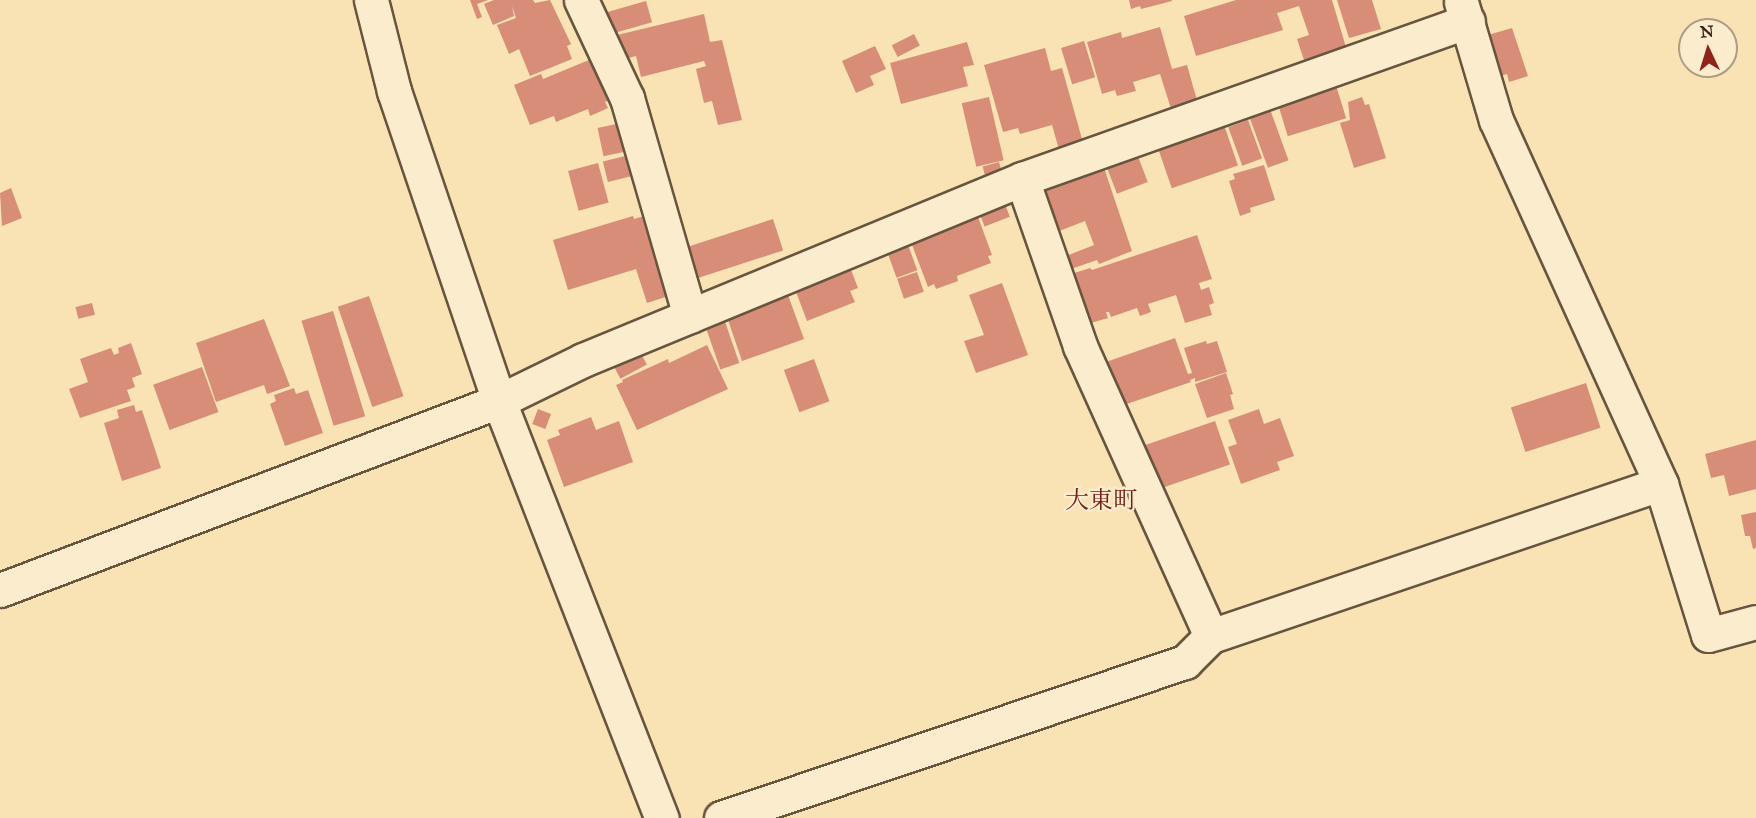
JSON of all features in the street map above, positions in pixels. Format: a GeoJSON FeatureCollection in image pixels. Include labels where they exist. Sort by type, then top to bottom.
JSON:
{"type":"FeatureCollection","features":[{"type":"Feature","properties":{"kind":"street"},"geometry":{"type":"LineString","coordinates":[[371,0],[394,91],[499,401],[662,818]]}},
{"type":"Feature","properties":{"kind":"street"},"geometry":{"type":"LineString","coordinates":[[581,0],[627,98],[690,316]]}},
{"type":"Feature","properties":{"kind":"street"},"geometry":{"type":"LineString","coordinates":[[0,590],[499,401],[583,360],[1022,180],[1464,10],[1496,120],[1661,484],[1708,635],[1756,622]]}},
{"type":"Feature","properties":{"kind":"street"},"geometry":{"type":"LineString","coordinates":[[1022,180],[1080,346],[1211,636]]}},
{"type":"Feature","properties":{"kind":"street"},"geometry":{"type":"LineString","coordinates":[[721,818],[1185,662],[1211,636],[1661,484]]}},
{"type":"Feature","properties":{"kind":"building"},"geometry":{"type":"Polygon","coordinates":[[[470,0],[488,0],[477,4],[482,17],[477,19],[470,0]]]}},
{"type":"Feature","properties":{"kind":"building"},"geometry":{"type":"Polygon","coordinates":[[[494,0],[533,0],[535,3],[550,0],[571,44],[567,46],[572,59],[530,76],[519,49],[509,54],[497,25],[516,18],[512,6],[514,16],[493,25],[484,4],[494,0]]]}},
{"type":"Feature","properties":{"kind":"building"},"geometry":{"type":"Polygon","coordinates":[[[1129,0],[1172,1],[1141,9],[1140,6],[1131,9],[1129,0]]]}},
{"type":"Feature","properties":{"kind":"building"},"geometry":{"type":"Polygon","coordinates":[[[1236,0],[1332,0],[1348,54],[1306,66],[1297,39],[1309,35],[1299,6],[1277,13],[1283,30],[1196,56],[1184,16],[1236,0]]]}},
{"type":"Feature","properties":{"kind":"building"},"geometry":{"type":"Polygon","coordinates":[[[1337,0],[1372,0],[1381,29],[1349,38],[1337,0]]]}},
{"type":"Feature","properties":{"kind":"building"},"geometry":{"type":"Polygon","coordinates":[[[646,1],[652,22],[604,36],[598,15],[646,1]]]}},
{"type":"Feature","properties":{"kind":"building"},"geometry":{"type":"Polygon","coordinates":[[[704,14],[710,42],[722,40],[742,120],[718,125],[712,101],[704,103],[696,69],[706,66],[704,61],[641,77],[636,56],[625,59],[624,51],[613,54],[609,37],[704,14]]]}},
{"type":"Feature","properties":{"kind":"building"},"geometry":{"type":"Polygon","coordinates":[[[1160,27],[1172,69],[1187,65],[1198,104],[1172,112],[1160,74],[1133,82],[1136,91],[1117,96],[1115,90],[1102,94],[1087,42],[1121,32],[1122,38],[1160,27]]]}},
{"type":"Feature","properties":{"kind":"building"},"geometry":{"type":"Polygon","coordinates":[[[1512,28],[1528,76],[1509,82],[1507,74],[1494,78],[1481,37],[1512,28]]]}},
{"type":"Feature","properties":{"kind":"building"},"geometry":{"type":"Polygon","coordinates":[[[914,34],[920,46],[898,57],[892,45],[914,34]]]}},
{"type":"Feature","properties":{"kind":"building"},"geometry":{"type":"Polygon","coordinates":[[[1084,41],[1095,77],[1072,84],[1061,48],[1084,41]]]}},
{"type":"Feature","properties":{"kind":"building"},"geometry":{"type":"Polygon","coordinates":[[[967,42],[974,65],[963,67],[968,86],[901,104],[890,63],[967,42]]]}},
{"type":"Feature","properties":{"kind":"building"},"geometry":{"type":"Polygon","coordinates":[[[875,46],[886,69],[870,76],[874,85],[856,93],[842,61],[875,46]]]}},
{"type":"Feature","properties":{"kind":"building"},"geometry":{"type":"Polygon","coordinates":[[[1045,48],[1051,71],[1062,68],[1084,146],[1060,153],[1052,125],[1020,134],[1018,128],[1003,132],[984,65],[1045,48]]]}},
{"type":"Feature","properties":{"kind":"building"},"geometry":{"type":"Polygon","coordinates":[[[601,55],[618,97],[605,102],[608,108],[590,116],[588,109],[556,122],[554,116],[530,125],[514,85],[541,74],[543,79],[601,55]]]}},
{"type":"Feature","properties":{"kind":"building"},"geometry":{"type":"Polygon","coordinates":[[[1335,82],[1346,118],[1288,136],[1277,100],[1335,82]]]}},
{"type":"Feature","properties":{"kind":"building"},"geometry":{"type":"Polygon","coordinates":[[[989,97],[1004,160],[976,167],[962,103],[989,97]]]}},
{"type":"Feature","properties":{"kind":"building"},"geometry":{"type":"Polygon","coordinates":[[[1362,97],[1365,105],[1369,104],[1386,158],[1354,168],[1340,123],[1350,120],[1348,102],[1362,97]]]}},
{"type":"Feature","properties":{"kind":"building"},"geometry":{"type":"Polygon","coordinates":[[[1267,101],[1289,160],[1268,168],[1246,109],[1267,101]]]}},
{"type":"Feature","properties":{"kind":"building"},"geometry":{"type":"Polygon","coordinates":[[[1248,120],[1262,159],[1242,166],[1228,127],[1248,120]]]}},
{"type":"Feature","properties":{"kind":"building"},"geometry":{"type":"Polygon","coordinates":[[[1223,122],[1238,165],[1172,188],[1157,145],[1223,122]]]}},
{"type":"Feature","properties":{"kind":"building"},"geometry":{"type":"Polygon","coordinates":[[[621,123],[627,151],[604,156],[598,128],[621,123]]]}},
{"type":"Feature","properties":{"kind":"building"},"geometry":{"type":"Polygon","coordinates":[[[1137,154],[1148,182],[1117,194],[1106,166],[1137,154]]]}},
{"type":"Feature","properties":{"kind":"building"},"geometry":{"type":"Polygon","coordinates":[[[629,155],[634,175],[608,182],[603,162],[629,155]]]}},
{"type":"Feature","properties":{"kind":"building"},"geometry":{"type":"Polygon","coordinates":[[[1100,156],[1132,251],[1099,264],[1097,260],[1071,269],[1066,256],[1094,245],[1085,221],[1054,233],[1037,187],[1100,156]]]}},
{"type":"Feature","properties":{"kind":"building"},"geometry":{"type":"Polygon","coordinates":[[[999,162],[1002,173],[985,177],[983,166],[999,162]]]}},
{"type":"Feature","properties":{"kind":"building"},"geometry":{"type":"Polygon","coordinates":[[[598,163],[609,203],[579,211],[568,171],[598,163]]]}},
{"type":"Feature","properties":{"kind":"building"},"geometry":{"type":"Polygon","coordinates":[[[1264,165],[1275,200],[1250,208],[1251,212],[1240,216],[1229,181],[1235,179],[1233,174],[1264,165]]]}},
{"type":"Feature","properties":{"kind":"building"},"geometry":{"type":"Polygon","coordinates":[[[11,188],[22,218],[2,226],[0,193],[11,188]]]}},
{"type":"Feature","properties":{"kind":"building"},"geometry":{"type":"Polygon","coordinates":[[[1003,199],[1010,217],[985,226],[978,209],[1003,199]]]}},
{"type":"Feature","properties":{"kind":"building"},"geometry":{"type":"Polygon","coordinates":[[[654,213],[675,294],[647,303],[636,269],[568,290],[553,240],[633,216],[634,219],[654,213]]]}},
{"type":"Feature","properties":{"kind":"building"},"geometry":{"type":"Polygon","coordinates":[[[978,217],[992,255],[988,256],[991,263],[957,276],[958,281],[936,289],[934,284],[928,287],[909,237],[953,219],[955,226],[978,217]]]}},
{"type":"Feature","properties":{"kind":"building"},"geometry":{"type":"Polygon","coordinates":[[[773,219],[783,250],[696,279],[686,247],[773,219]]]}},
{"type":"Feature","properties":{"kind":"building"},"geometry":{"type":"Polygon","coordinates":[[[1197,235],[1212,279],[1199,283],[1201,290],[1209,287],[1214,303],[1209,305],[1212,315],[1185,323],[1176,295],[1148,304],[1151,312],[1140,316],[1137,308],[1111,317],[1109,312],[1106,312],[1108,318],[1084,325],[1068,275],[1090,268],[1092,270],[1197,235]]]}},
{"type":"Feature","properties":{"kind":"building"},"geometry":{"type":"Polygon","coordinates":[[[907,242],[917,270],[897,278],[886,250],[907,242]]]}},
{"type":"Feature","properties":{"kind":"building"},"geometry":{"type":"Polygon","coordinates":[[[848,262],[858,288],[850,291],[855,302],[807,321],[793,284],[848,262]]]}},
{"type":"Feature","properties":{"kind":"building"},"geometry":{"type":"Polygon","coordinates":[[[917,272],[924,292],[904,299],[897,279],[917,272]]]}},
{"type":"Feature","properties":{"kind":"building"},"geometry":{"type":"Polygon","coordinates":[[[1002,283],[1028,355],[976,373],[964,341],[984,335],[969,295],[1002,283]]]}},
{"type":"Feature","properties":{"kind":"building"},"geometry":{"type":"Polygon","coordinates":[[[788,295],[804,339],[742,361],[725,311],[759,299],[761,305],[788,295]]]}},
{"type":"Feature","properties":{"kind":"building"},"geometry":{"type":"Polygon","coordinates":[[[369,296],[404,396],[372,407],[338,307],[369,296]]]}},
{"type":"Feature","properties":{"kind":"building"},"geometry":{"type":"Polygon","coordinates":[[[92,303],[95,315],[78,319],[76,307],[92,303]]]}},
{"type":"Feature","properties":{"kind":"building"},"geometry":{"type":"Polygon","coordinates":[[[333,311],[365,416],[334,426],[301,321],[333,311]]]}},
{"type":"Feature","properties":{"kind":"building"},"geometry":{"type":"Polygon","coordinates":[[[722,313],[739,363],[720,370],[703,320],[722,313]]]}},
{"type":"Feature","properties":{"kind":"building"},"geometry":{"type":"Polygon","coordinates":[[[264,319],[290,386],[267,394],[264,385],[216,402],[196,343],[264,319]]]}},
{"type":"Feature","properties":{"kind":"building"},"geometry":{"type":"Polygon","coordinates":[[[1175,338],[1188,374],[1192,373],[1184,348],[1206,341],[1207,344],[1217,341],[1227,372],[1195,382],[1195,378],[1190,380],[1191,382],[1118,407],[1103,363],[1175,338]]]}},
{"type":"Feature","properties":{"kind":"building"},"geometry":{"type":"Polygon","coordinates":[[[131,343],[142,374],[132,378],[135,387],[127,390],[131,401],[80,418],[69,389],[88,382],[80,359],[111,348],[114,355],[119,353],[118,348],[131,343]]]}},
{"type":"Feature","properties":{"kind":"building"},"geometry":{"type":"Polygon","coordinates":[[[707,345],[728,389],[637,430],[616,385],[668,359],[669,363],[707,345]]]}},
{"type":"Feature","properties":{"kind":"building"},"geometry":{"type":"Polygon","coordinates":[[[637,346],[647,365],[620,379],[611,360],[637,346]]]}},
{"type":"Feature","properties":{"kind":"building"},"geometry":{"type":"Polygon","coordinates":[[[814,359],[829,401],[799,412],[784,370],[814,359]]]}},
{"type":"Feature","properties":{"kind":"building"},"geometry":{"type":"Polygon","coordinates":[[[202,367],[218,412],[170,430],[153,385],[202,367]]]}},
{"type":"Feature","properties":{"kind":"building"},"geometry":{"type":"Polygon","coordinates":[[[1226,373],[1233,394],[1230,395],[1234,409],[1207,418],[1195,384],[1226,373]]]}},
{"type":"Feature","properties":{"kind":"building"},"geometry":{"type":"Polygon","coordinates":[[[1586,383],[1601,428],[1525,452],[1511,407],[1586,383]]]}},
{"type":"Feature","properties":{"kind":"building"},"geometry":{"type":"Polygon","coordinates":[[[294,388],[296,394],[308,390],[323,433],[285,446],[270,404],[276,401],[274,395],[294,388]]]}},
{"type":"Feature","properties":{"kind":"building"},"geometry":{"type":"Polygon","coordinates":[[[134,405],[136,412],[142,410],[161,468],[122,481],[104,423],[119,418],[117,410],[134,405]]]}},
{"type":"Feature","properties":{"kind":"building"},"geometry":{"type":"Polygon","coordinates":[[[538,409],[551,414],[545,429],[532,424],[538,409]]]}},
{"type":"Feature","properties":{"kind":"building"},"geometry":{"type":"Polygon","coordinates":[[[1259,409],[1264,424],[1280,418],[1294,456],[1277,462],[1280,470],[1241,484],[1228,447],[1237,444],[1228,420],[1259,409]]]}},
{"type":"Feature","properties":{"kind":"building"},"geometry":{"type":"Polygon","coordinates":[[[591,417],[596,430],[619,421],[633,462],[564,487],[547,440],[560,435],[558,430],[591,417]]]}},
{"type":"Feature","properties":{"kind":"building"},"geometry":{"type":"Polygon","coordinates":[[[1215,421],[1230,464],[1146,493],[1131,450],[1215,421]]]}},
{"type":"Feature","properties":{"kind":"building"},"geometry":{"type":"Polygon","coordinates":[[[1756,440],[1756,489],[1729,496],[1724,475],[1711,478],[1705,454],[1756,440]]]}},
{"type":"Feature","properties":{"kind":"building"},"geometry":{"type":"Polygon","coordinates":[[[1756,512],[1756,548],[1753,549],[1750,536],[1745,536],[1741,515],[1756,512]]]}},
{"type":"Feature","properties":{"kind":"district","name":"大東町"},"geometry":{"type":"Point","coordinates":[1101,501]}}]}
